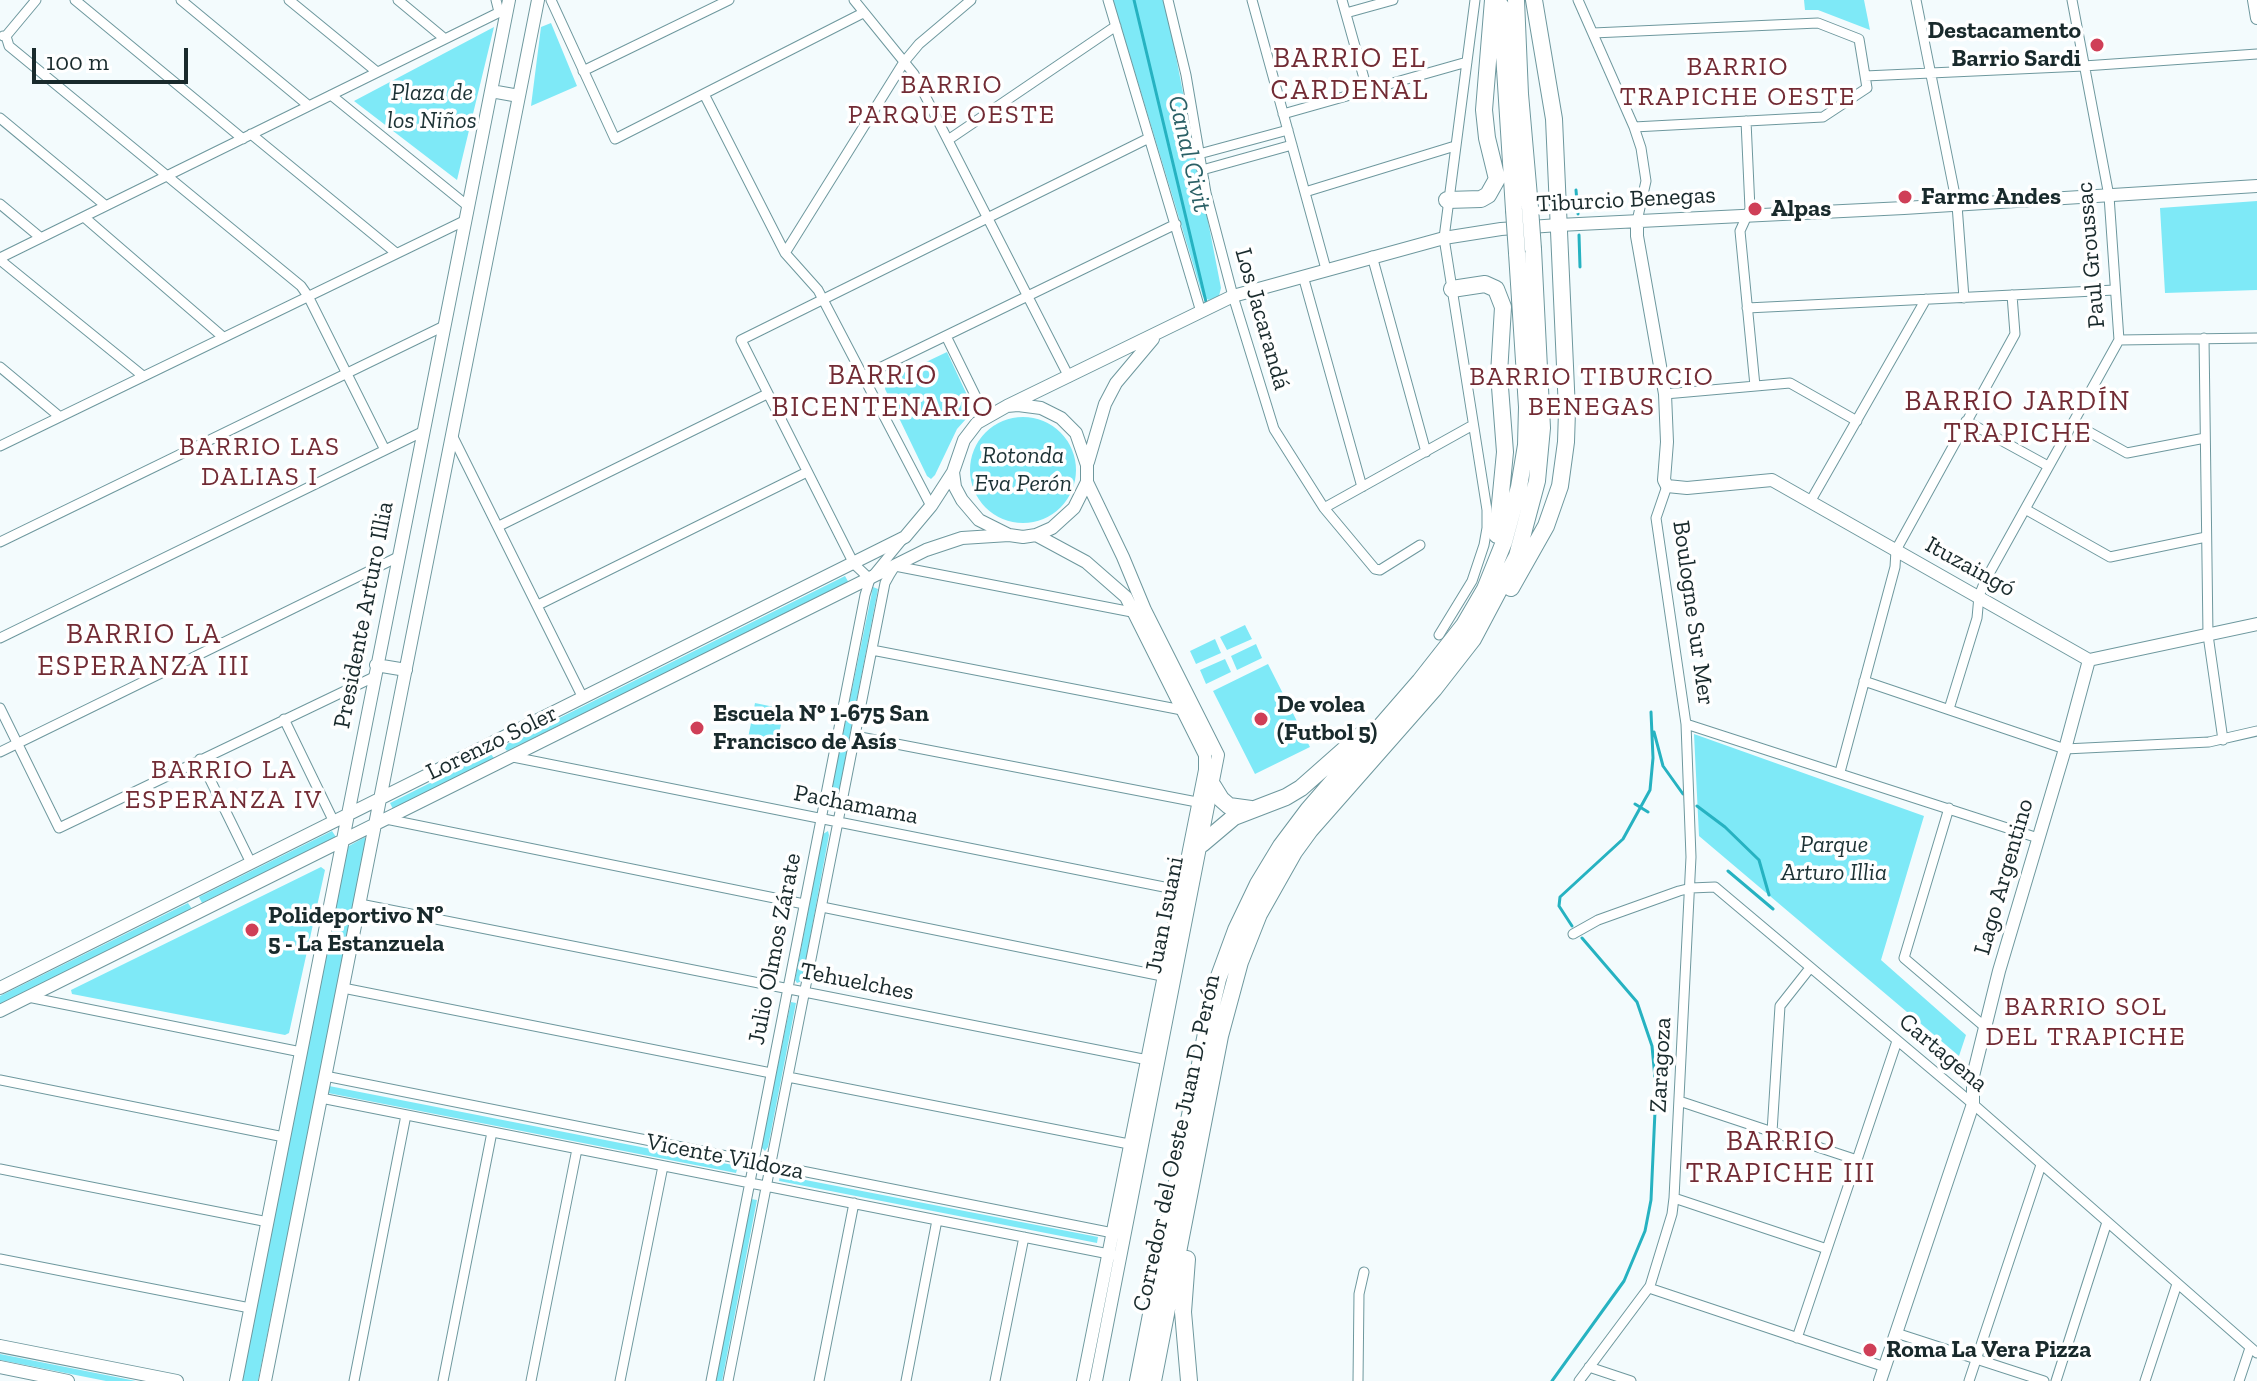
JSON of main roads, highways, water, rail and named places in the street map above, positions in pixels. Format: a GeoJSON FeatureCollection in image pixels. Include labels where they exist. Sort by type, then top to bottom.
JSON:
{"type":"FeatureCollection","features":[{"type":"Feature","properties":{"kind":"highway"},"geometry":{"type":"LineString","coordinates":[[1447,200],[1481,199],[1488,195],[1497,179],[1484,110],[1493,0]]}},
{"type":"Feature","properties":{"kind":"highway","name":"Corredor del Oeste Juan D. Perón"},"geometry":{"type":"LineString","coordinates":[[1449,646],[1473,639],[1517,556],[1537,481],[1542,428],[1541,390],[1501,0]]}},
{"type":"Feature","properties":{"kind":"highway","name":"Corredor del Oeste Juan D. Perón"},"geometry":{"type":"LineString","coordinates":[[1516,0],[1522,209]]}},
{"type":"Feature","properties":{"kind":"highway"},"geometry":{"type":"LineString","coordinates":[[1473,639],[1516,582],[1533,553],[1560,486],[1567,411],[1554,119],[1534,0]]}},
{"type":"Feature","properties":{"kind":"highway","name":"Corredor del Oeste Juan D. Perón"},"geometry":{"type":"LineString","coordinates":[[1153,1381],[1229,997],[1259,914],[1310,830],[1427,685],[1485,589],[1504,542],[1513,514],[1526,445],[1525,251]]}},
{"type":"Feature","properties":{"kind":"highway"},"geometry":{"type":"LineString","coordinates":[[1452,289],[1485,284],[1496,289],[1503,307],[1499,374],[1505,452],[1500,521],[1485,589]]}},
{"type":"Feature","properties":{"kind":"highway","name":"Corredor del Oeste Juan D. Perón"},"geometry":{"type":"LineString","coordinates":[[1138,1381],[1207,1023],[1218,979],[1236,930],[1258,884],[1308,810],[1402,701],[1427,685]]}},
{"type":"Feature","properties":{"kind":"highway"},"geometry":{"type":"LineString","coordinates":[[1202,844],[1234,817],[1301,788],[1402,701]]}},
{"type":"Feature","properties":{"kind":"highway"},"geometry":{"type":"LineString","coordinates":[[1213,786],[1229,806],[1240,810],[1256,809]]}},
{"type":"Feature","properties":{"kind":"highway"},"geometry":{"type":"LineString","coordinates":[[1189,1381],[1183,1312],[1194,1207],[1194,1171]]}},
{"type":"Feature","properties":{"kind":"waterway","name":"Canal Civit"},"geometry":{"type":"LineString","coordinates":[[1134,0],[1207,306]]}},
{"type":"Feature","properties":{"kind":"waterway"},"geometry":{"type":"LineString","coordinates":[[1576,190],[1578,214]]}},
{"type":"Feature","properties":{"kind":"waterway"},"geometry":{"type":"LineString","coordinates":[[1579,235],[1580,267]]}},
{"type":"Feature","properties":{"kind":"waterway"},"geometry":{"type":"LineString","coordinates":[[1572,926],[1559,906],[1560,897],[1623,839],[1650,790],[1653,758],[1651,712]]}},
{"type":"Feature","properties":{"kind":"waterway"},"geometry":{"type":"LineString","coordinates":[[1654,732],[1663,766],[1683,794]]}},
{"type":"Feature","properties":{"kind":"waterway","name":"Canal Civit"},"geometry":{"type":"LineString","coordinates":[[1635,804],[1648,812]]}},
{"type":"Feature","properties":{"kind":"waterway"},"geometry":{"type":"LineString","coordinates":[[1697,806],[1725,827],[1759,860],[1769,895]]}},
{"type":"Feature","properties":{"kind":"waterway","name":"Canal Civit"},"geometry":{"type":"LineString","coordinates":[[1728,871],[1773,909]]}},
{"type":"Feature","properties":{"kind":"waterway"},"geometry":{"type":"LineString","coordinates":[[1552,1381],[1624,1281],[1645,1231],[1651,1200],[1656,1089],[1652,1046],[1637,1002],[1582,938]]}},
{"type":"Feature","properties":{"kind":"place","name":"Destacamento Barrio Sardi"},"geometry":{"type":"Point","coordinates":[2097,45]}},
{"type":"Feature","properties":{"kind":"place","name":"Farmc Andes"},"geometry":{"type":"Point","coordinates":[1905,197]}},
{"type":"Feature","properties":{"kind":"place","name":"Alpas"},"geometry":{"type":"Point","coordinates":[1755,209]}},
{"type":"Feature","properties":{"kind":"place","name":"De volea (Futbol 5)"},"geometry":{"type":"Point","coordinates":[1261,719]}},
{"type":"Feature","properties":{"kind":"place","name":"Escuela N° 1-675 San Francisco de Asís"},"geometry":{"type":"Point","coordinates":[697,728]}},
{"type":"Feature","properties":{"kind":"place","name":"Polideportivo Nº 5 - La Estanzuela"},"geometry":{"type":"Point","coordinates":[252,930]}},
{"type":"Feature","properties":{"kind":"place","name":"Roma La Vera Pizza"},"geometry":{"type":"Point","coordinates":[1870,1350]}},
{"type":"Feature","properties":{"kind":"district","name":"BARRIO EL CARDENAL"},"geometry":{"type":"Point","coordinates":[1350,75]}},
{"type":"Feature","properties":{"kind":"district","name":"BARRIO TRAPICHE OESTE"},"geometry":{"type":"Point","coordinates":[1738,83]}},
{"type":"Feature","properties":{"kind":"district","name":"BARRIO PARQUE OESTE"},"geometry":{"type":"Point","coordinates":[952,101]}},
{"type":"Feature","properties":{"kind":"district","name":"BARRIO BICENTENARIO"},"geometry":{"type":"Point","coordinates":[883,392]}},
{"type":"Feature","properties":{"kind":"district","name":"BARRIO TIBURCIO BENEGAS"},"geometry":{"type":"Point","coordinates":[1592,393]}},
{"type":"Feature","properties":{"kind":"district","name":"BARRIO JARDÍN TRAPICHE"},"geometry":{"type":"Point","coordinates":[2018,418]}},
{"type":"Feature","properties":{"kind":"district","name":"BARRIO LAS DALIAS I"},"geometry":{"type":"Point","coordinates":[260,463]}},
{"type":"Feature","properties":{"kind":"district","name":"BARRIO LA ESPERANZA III"},"geometry":{"type":"Point","coordinates":[144,651]}},
{"type":"Feature","properties":{"kind":"district","name":"BARRIO LA ESPERANZA IV"},"geometry":{"type":"Point","coordinates":[224,786]}},
{"type":"Feature","properties":{"kind":"district","name":"BARRIO SOL DEL TRAPICHE"},"geometry":{"type":"Point","coordinates":[2086,1023]}},
{"type":"Feature","properties":{"kind":"district","name":"BARRIO TRAPICHE III"},"geometry":{"type":"Point","coordinates":[1781,1158]}},
{"type":"Feature","properties":{"kind":"park label","name":"Plaza de los Niños"},"geometry":{"type":"Point","coordinates":[432,107]}},
{"type":"Feature","properties":{"kind":"park label","name":"Rotonda Eva Perón"},"geometry":{"type":"Point","coordinates":[1023,470]}},
{"type":"Feature","properties":{"kind":"park label","name":"Parque Arturo Illia"},"geometry":{"type":"Point","coordinates":[1834,859]}}]}
